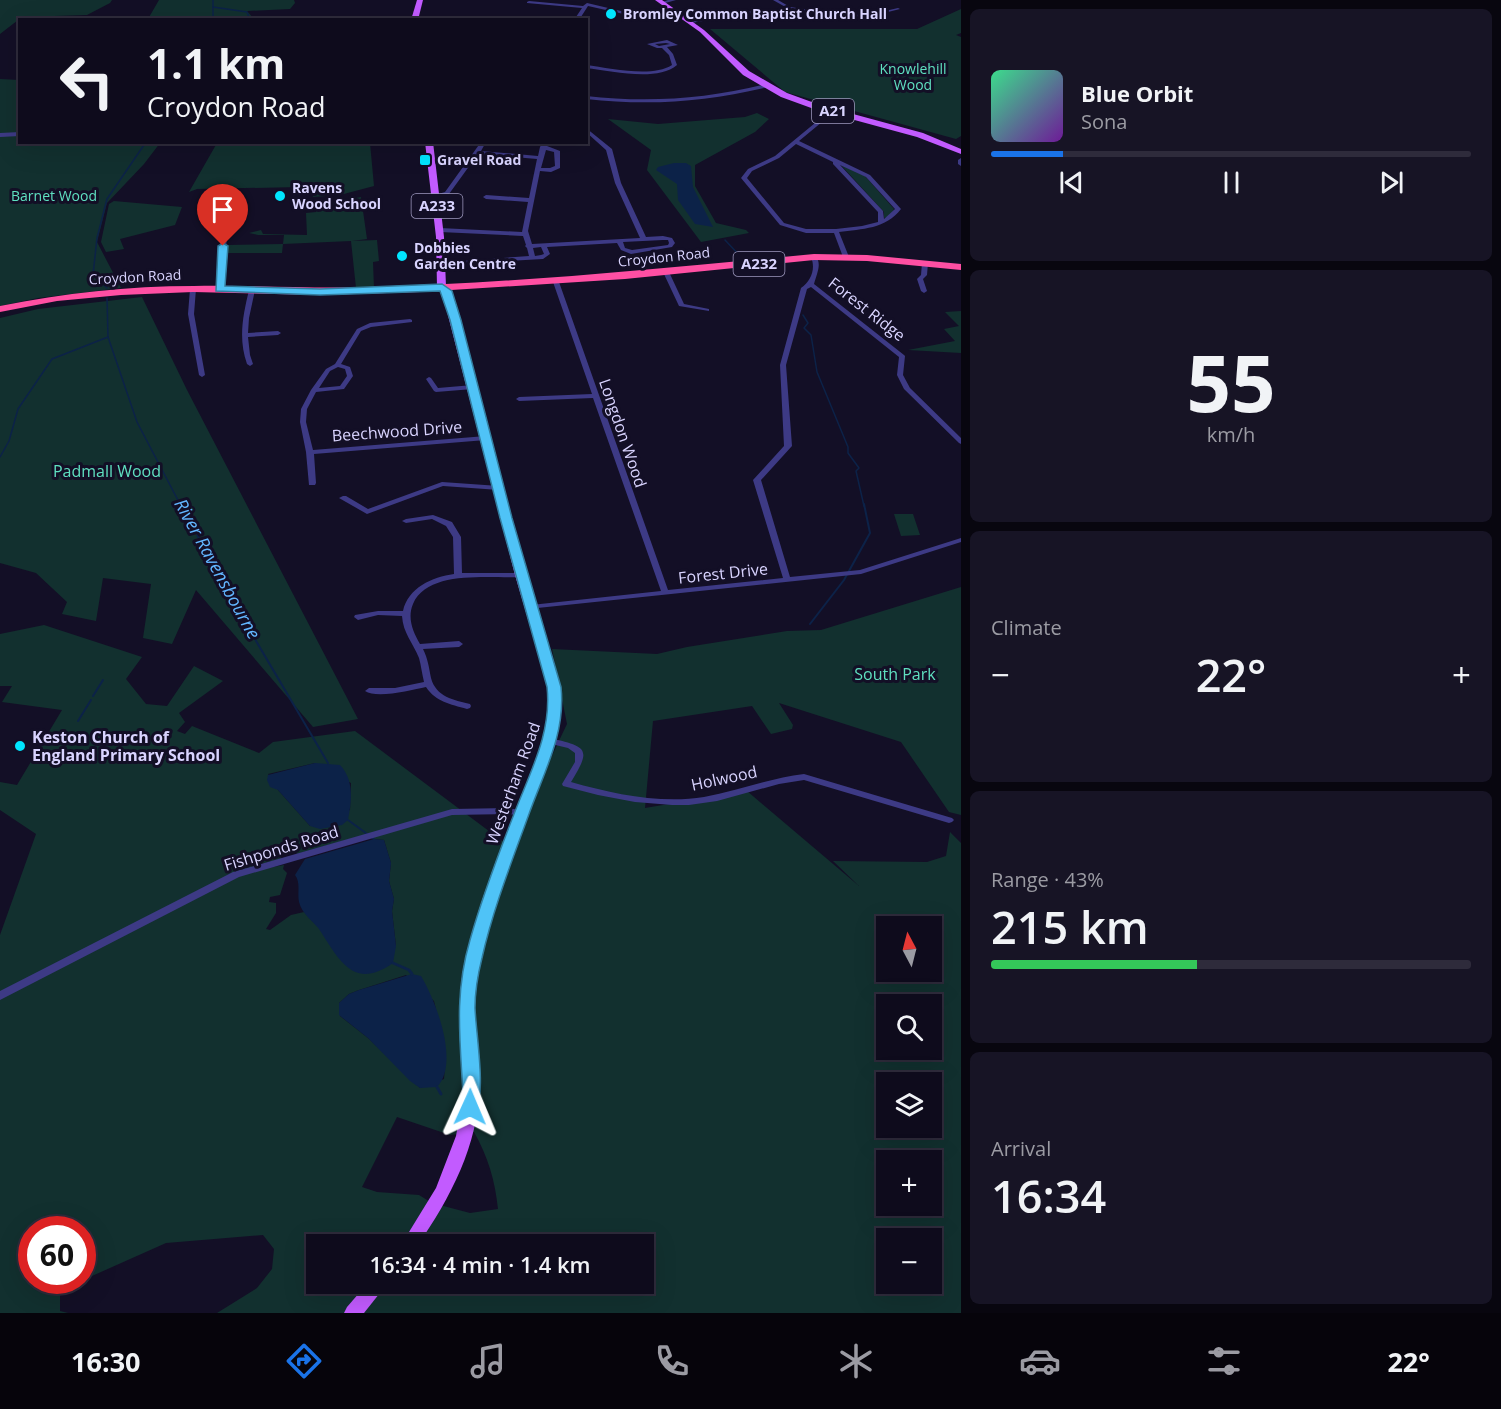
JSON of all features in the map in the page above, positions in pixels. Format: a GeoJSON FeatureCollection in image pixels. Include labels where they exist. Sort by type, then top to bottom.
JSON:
{"type":"FeatureCollection","features":[{"type":"Feature","properties":{"kind":"highway","name":"Croydon Road"},"geometry":{"type":"LineString","coordinates":[[0,309],[84,295],[193,289],[331,291],[556,282],[814,257],[846,257],[961,267]]}},
{"type":"Feature","properties":{"kind":"main road"},"geometry":{"type":"LineString","coordinates":[[415,18],[420,0]]}},
{"type":"Feature","properties":{"kind":"main road","name":"A21"},"geometry":{"type":"LineString","coordinates":[[660,1],[687,20],[746,73],[766,86],[807,104],[920,135],[961,152]]}},
{"type":"Feature","properties":{"kind":"main road","name":"A233"},"geometry":{"type":"LineString","coordinates":[[429,144],[440,230],[442,270],[440,273],[445,287]]}},
{"type":"Feature","properties":{"kind":"main road","name":"Westerham Road"},"geometry":{"type":"LineString","coordinates":[[417,1234],[434,1210],[447,1184],[468,1120],[471,1094],[466,1006],[468,981],[478,939],[521,813],[550,741],[556,708],[554,687],[445,287]]}},
{"type":"Feature","properties":{"kind":"main road"},"geometry":{"type":"LineString","coordinates":[[353,1313],[369,1294]]}},
{"type":"Feature","properties":{"kind":"street"},"geometry":{"type":"LineString","coordinates":[[660,1],[675,0]]}},
{"type":"Feature","properties":{"kind":"street"},"geometry":{"type":"LineString","coordinates":[[775,0],[789,8],[831,12],[882,12],[898,9]]}},
{"type":"Feature","properties":{"kind":"street"},"geometry":{"type":"LineString","coordinates":[[529,2],[587,3],[647,19],[661,20],[687,20],[756,11]]}},
{"type":"Feature","properties":{"kind":"street"},"geometry":{"type":"LineString","coordinates":[[577,18],[587,3]]}},
{"type":"Feature","properties":{"kind":"street"},"geometry":{"type":"LineString","coordinates":[[588,66],[638,72],[670,70],[675,65],[674,60],[664,47]]}},
{"type":"Feature","properties":{"kind":"street"},"geometry":{"type":"LineString","coordinates":[[588,98],[675,103],[730,96],[766,86]]}},
{"type":"Feature","properties":{"kind":"street"},"geometry":{"type":"LineString","coordinates":[[796,142],[868,176],[898,209],[894,216],[870,227],[836,231],[806,231],[782,224],[744,178],[750,170],[777,156],[796,142],[832,111]]}},
{"type":"Feature","properties":{"kind":"street"},"geometry":{"type":"LineString","coordinates":[[588,131],[609,149],[618,183],[644,239]]}},
{"type":"Feature","properties":{"kind":"street"},"geometry":{"type":"LineString","coordinates":[[0,135],[18,134]]}},
{"type":"Feature","properties":{"kind":"street"},"geometry":{"type":"LineString","coordinates":[[435,196],[447,193],[483,144]]}},
{"type":"Feature","properties":{"kind":"street"},"geometry":{"type":"LineString","coordinates":[[533,258],[525,234],[537,170],[545,145],[557,151],[558,167],[551,170],[537,170]]}},
{"type":"Feature","properties":{"kind":"street"},"geometry":{"type":"LineString","coordinates":[[478,152],[540,158]]}},
{"type":"Feature","properties":{"kind":"street"},"geometry":{"type":"LineString","coordinates":[[831,158],[881,212],[880,222]]}},
{"type":"Feature","properties":{"kind":"street"},"geometry":{"type":"LineString","coordinates":[[486,197],[531,200]]}},
{"type":"Feature","properties":{"kind":"street"},"geometry":{"type":"LineString","coordinates":[[440,230],[525,234]]}},
{"type":"Feature","properties":{"kind":"street"},"geometry":{"type":"LineString","coordinates":[[836,231],[846,257]]}},
{"type":"Feature","properties":{"kind":"street"},"geometry":{"type":"LineString","coordinates":[[219,289],[224,237]]}},
{"type":"Feature","properties":{"kind":"street"},"geometry":{"type":"LineString","coordinates":[[528,246],[619,240],[667,238],[672,244],[627,251],[623,249],[619,240]]}},
{"type":"Feature","properties":{"kind":"street"},"geometry":{"type":"LineString","coordinates":[[462,263],[533,258],[546,255],[543,245]]}},
{"type":"Feature","properties":{"kind":"street","name":"Forest Drive"},"geometry":{"type":"LineString","coordinates":[[531,607],[787,580],[757,480],[788,446],[783,365],[797,308],[804,288],[811,284],[817,264],[814,257]]}},
{"type":"Feature","properties":{"kind":"street"},"geometry":{"type":"LineString","coordinates":[[924,291],[920,279],[924,275],[926,264]]}},
{"type":"Feature","properties":{"kind":"street"},"geometry":{"type":"LineString","coordinates":[[666,272],[681,305],[707,310]]}},
{"type":"Feature","properties":{"kind":"street","name":"Longdon Wood"},"geometry":{"type":"LineString","coordinates":[[556,282],[665,592]]}},
{"type":"Feature","properties":{"kind":"street","name":"Forest Ridge"},"geometry":{"type":"LineString","coordinates":[[811,284],[902,356],[900,375],[907,389],[961,442]]}},
{"type":"Feature","properties":{"kind":"street"},"geometry":{"type":"LineString","coordinates":[[193,289],[191,314],[202,375]]}},
{"type":"Feature","properties":{"kind":"street"},"geometry":{"type":"LineString","coordinates":[[250,364],[246,354],[245,335],[252,290]]}},
{"type":"Feature","properties":{"kind":"street"},"geometry":{"type":"LineString","coordinates":[[312,483],[310,452],[303,422],[304,409],[314,390],[328,370],[337,365],[359,330],[370,325],[410,321]]}},
{"type":"Feature","properties":{"kind":"street"},"geometry":{"type":"LineString","coordinates":[[245,335],[278,333]]}},
{"type":"Feature","properties":{"kind":"street"},"geometry":{"type":"LineString","coordinates":[[314,390],[342,388],[350,376],[348,368],[337,365]]}},
{"type":"Feature","properties":{"kind":"street"},"geometry":{"type":"LineString","coordinates":[[429,379],[436,390],[473,387]]}},
{"type":"Feature","properties":{"kind":"street"},"geometry":{"type":"LineString","coordinates":[[519,399],[596,396]]}},
{"type":"Feature","properties":{"kind":"street","name":"Beechwood Drive"},"geometry":{"type":"LineString","coordinates":[[310,452],[486,438]]}},
{"type":"Feature","properties":{"kind":"street"},"geometry":{"type":"LineString","coordinates":[[343,498],[367,512],[442,484],[499,488]]}},
{"type":"Feature","properties":{"kind":"street"},"geometry":{"type":"LineString","coordinates":[[406,521],[418,517],[433,517],[449,524],[458,541],[456,559],[458,576]]}},
{"type":"Feature","properties":{"kind":"street"},"geometry":{"type":"LineString","coordinates":[[787,580],[861,572],[961,540]]}},
{"type":"Feature","properties":{"kind":"street"},"geometry":{"type":"LineString","coordinates":[[467,706],[441,698],[427,684],[423,658],[410,633],[405,614],[411,599],[425,586],[439,580],[458,576],[522,575]]}},
{"type":"Feature","properties":{"kind":"street"},"geometry":{"type":"LineString","coordinates":[[358,617],[378,613],[405,614]]}},
{"type":"Feature","properties":{"kind":"street"},"geometry":{"type":"LineString","coordinates":[[418,647],[459,644]]}},
{"type":"Feature","properties":{"kind":"street"},"geometry":{"type":"LineString","coordinates":[[369,691],[395,691],[427,684]]}},
{"type":"Feature","properties":{"kind":"street","name":"Holwood"},"geometry":{"type":"LineString","coordinates":[[550,741],[571,746],[579,752],[579,762],[566,784],[582,789],[654,800],[685,802],[703,801],[786,779],[804,777],[948,820]]}},
{"type":"Feature","properties":{"kind":"street","name":"Fishponds Road"},"geometry":{"type":"LineString","coordinates":[[0,996],[236,874],[452,812],[508,811],[521,813]]}},
{"type":"Feature","properties":{"kind":"green space"},"geometry":{"type":"Polygon","coordinates":[[[0,0],[112,0],[87,15],[18,18],[0,34],[0,0]]]}},
{"type":"Feature","properties":{"kind":"green space"},"geometry":{"type":"Polygon","coordinates":[[[159,0],[294,0],[295,3],[290,9],[247,11],[253,18],[149,18],[159,0]]]}},
{"type":"Feature","properties":{"kind":"green space","name":"Knowlehill Wood"},"geometry":{"type":"Polygon","coordinates":[[[961,9],[961,33],[956,35],[961,37],[961,136],[956,139],[785,92],[710,29],[917,29],[961,9]]]}},
{"type":"Feature","properties":{"kind":"green space","name":"Barnet Wood"},"geometry":{"type":"Polygon","coordinates":[[[0,79],[18,80],[18,144],[159,144],[144,164],[107,203],[97,242],[121,288],[38,298],[0,306],[0,79]]]}},
{"type":"Feature","properties":{"kind":"green space"},"geometry":{"type":"Polygon","coordinates":[[[757,113],[769,119],[755,132],[695,165],[695,186],[716,223],[746,230],[749,233],[701,242],[647,170],[651,150],[608,119],[658,124],[745,117],[757,113]]]}},
{"type":"Feature","properties":{"kind":"green space"},"geometry":{"type":"Polygon","coordinates":[[[216,144],[370,144],[374,186],[340,195],[313,197],[312,193],[302,193],[300,187],[197,189],[189,192],[216,144]]]}},
{"type":"Feature","properties":{"kind":"green space"},"geometry":{"type":"Polygon","coordinates":[[[840,164],[865,176],[894,209],[890,216],[884,218],[884,212],[840,164]]]}},
{"type":"Feature","properties":{"kind":"green space"},"geometry":{"type":"Polygon","coordinates":[[[361,197],[367,239],[352,241],[377,240],[379,261],[373,262],[374,288],[356,288],[351,241],[283,244],[284,235],[258,235],[249,233],[261,230],[263,234],[307,235],[306,213],[316,212],[316,209],[329,203],[361,197]]]}},
{"type":"Feature","properties":{"kind":"green space"},"geometry":{"type":"Polygon","coordinates":[[[114,201],[182,207],[175,225],[120,239],[124,249],[106,252],[101,242],[109,204],[114,201]]]}},
{"type":"Feature","properties":{"kind":"green space"},"geometry":{"type":"Polygon","coordinates":[[[283,244],[282,253],[226,253],[228,245],[283,244]]]}},
{"type":"Feature","properties":{"kind":"green space","name":"Padmall Wood"},"geometry":{"type":"Polygon","coordinates":[[[142,297],[187,390],[358,719],[313,727],[196,590],[172,644],[143,638],[151,584],[103,578],[96,621],[62,614],[67,602],[36,573],[0,563],[0,318],[38,309],[142,297]]]}},
{"type":"Feature","properties":{"kind":"green space"},"geometry":{"type":"Polygon","coordinates":[[[961,311],[961,353],[908,350],[955,341],[944,329],[959,326],[945,312],[961,311]]]}},
{"type":"Feature","properties":{"kind":"green space"},"geometry":{"type":"Polygon","coordinates":[[[894,514],[913,514],[920,535],[901,536],[894,514]]]}},
{"type":"Feature","properties":{"kind":"green space","name":"South Park"},"geometry":{"type":"Polygon","coordinates":[[[961,587],[961,815],[949,812],[901,742],[779,703],[793,725],[792,729],[771,734],[752,706],[653,721],[645,808],[747,791],[859,886],[833,861],[927,862],[946,856],[950,832],[961,843],[961,1313],[217,1313],[257,1288],[272,1269],[274,1249],[263,1235],[166,1243],[96,1274],[96,1216],[18,1216],[18,1294],[60,1294],[60,1311],[68,1313],[0,1313],[0,935],[36,834],[0,810],[0,782],[17,785],[62,710],[2,702],[12,686],[0,686],[0,634],[44,625],[142,657],[126,679],[146,704],[167,706],[194,666],[223,681],[179,713],[185,722],[177,731],[185,734],[192,726],[259,753],[273,742],[355,731],[509,846],[567,724],[552,649],[657,654],[787,631],[821,630],[961,587]],[[315,763],[268,774],[278,790],[310,826],[350,810],[351,783],[315,763]],[[371,833],[297,854],[296,852],[283,852],[281,859],[256,865],[257,870],[284,865],[283,869],[287,873],[280,895],[270,897],[269,902],[276,903],[276,913],[266,929],[270,930],[291,915],[304,912],[321,930],[336,954],[396,946],[392,911],[394,899],[389,881],[391,863],[384,840],[374,839],[371,833]],[[406,975],[349,994],[339,1003],[340,1016],[368,1038],[420,1088],[444,1079],[446,1052],[434,1001],[406,975]],[[397,1117],[362,1187],[377,1192],[419,1195],[432,1203],[470,1213],[498,1209],[490,1169],[474,1132],[450,1135],[397,1117]]]}},
{"type":"Feature","properties":{"kind":"water"},"geometry":{"type":"Polygon","coordinates":[[[686,163],[691,166],[693,187],[713,227],[695,224],[678,200],[677,184],[656,170],[658,167],[686,163]]]}},
{"type":"Feature","properties":{"kind":"water"},"geometry":{"type":"Polygon","coordinates":[[[315,763],[340,765],[348,777],[351,791],[350,805],[348,820],[342,825],[320,829],[310,826],[278,790],[270,787],[267,780],[268,775],[315,763]]]}},
{"type":"Feature","properties":{"kind":"water"},"geometry":{"type":"Polygon","coordinates":[[[374,839],[384,840],[391,863],[389,881],[394,899],[392,911],[396,946],[393,963],[380,971],[368,974],[350,969],[342,962],[303,911],[299,902],[295,875],[305,859],[374,839]]]}},
{"type":"Feature","properties":{"kind":"water"},"geometry":{"type":"Polygon","coordinates":[[[412,974],[421,976],[427,987],[443,1032],[446,1063],[444,1076],[437,1087],[420,1088],[410,1081],[368,1038],[339,1015],[339,1003],[349,994],[412,974]]]}},
{"type":"Feature","properties":{"kind":"waterway","name":"River Ravensbourne"},"geometry":{"type":"LineString","coordinates":[[213,0],[213,7]]}},
{"type":"Feature","properties":{"kind":"waterway"},"geometry":{"type":"LineString","coordinates":[[213,7],[247,12],[249,18]]}},
{"type":"Feature","properties":{"kind":"waterway","name":"River Ravensbourne"},"geometry":{"type":"LineString","coordinates":[[213,7],[213,18]]}},
{"type":"Feature","properties":{"kind":"waterway","name":"River Ravensbourne"},"geometry":{"type":"LineString","coordinates":[[107,288],[93,275],[97,238],[107,199],[145,144]]}},
{"type":"Feature","properties":{"kind":"waterway"},"geometry":{"type":"LineString","coordinates":[[725,240],[741,257],[742,262]]}},
{"type":"Feature","properties":{"kind":"waterway","name":"River Ravensbourne"},"geometry":{"type":"LineString","coordinates":[[107,298],[108,337]]}},
{"type":"Feature","properties":{"kind":"waterway"},"geometry":{"type":"LineString","coordinates":[[803,315],[808,323],[804,328],[811,335],[817,372],[848,447],[848,453],[859,468],[856,471],[864,506]]}},
{"type":"Feature","properties":{"kind":"waterway"},"geometry":{"type":"LineString","coordinates":[[0,457],[9,441],[18,409],[52,359],[108,337]]}},
{"type":"Feature","properties":{"kind":"waterway","name":"River Ravensbourne"},"geometry":{"type":"LineString","coordinates":[[108,337],[137,422],[181,506]]}},
{"type":"Feature","properties":{"kind":"waterway","name":"River Ravensbourne"},"geometry":{"type":"LineString","coordinates":[[181,504],[226,590],[328,763]]}},
{"type":"Feature","properties":{"kind":"waterway"},"geometry":{"type":"LineString","coordinates":[[810,624],[844,580],[870,533],[864,504]]}},
{"type":"Feature","properties":{"kind":"waterway"},"geometry":{"type":"LineString","coordinates":[[93,696],[103,680]]}},
{"type":"Feature","properties":{"kind":"waterway"},"geometry":{"type":"LineString","coordinates":[[78,721],[91,700]]}},
{"type":"Feature","properties":{"kind":"waterway"},"geometry":{"type":"LineString","coordinates":[[348,820],[374,839]]}},
{"type":"Feature","properties":{"kind":"waterway"},"geometry":{"type":"LineString","coordinates":[[393,963],[409,970],[412,974]]}},
{"type":"Feature","properties":{"kind":"waterway"},"geometry":{"type":"LineString","coordinates":[[437,1087],[441,1094]]}},
{"type":"Feature","properties":{"kind":"place","name":"Bromley Common Baptist Church Hall"},"geometry":{"type":"Point","coordinates":[611,14]}},
{"type":"Feature","properties":{"kind":"place","name":"Gravel Road"},"geometry":{"type":"Point","coordinates":[425,160]}},
{"type":"Feature","properties":{"kind":"place","name":"Ravens Wood School"},"geometry":{"type":"Point","coordinates":[280,196]}},
{"type":"Feature","properties":{"kind":"place","name":"Dobbies Garden Centre"},"geometry":{"type":"Point","coordinates":[402,256]}},
{"type":"Feature","properties":{"kind":"place","name":"Keston Church of England Primary School"},"geometry":{"type":"Point","coordinates":[20,746]}},
{"type":"Feature","properties":{"kind":"route"},"geometry":{"type":"LineString","coordinates":[[223,246],[219,289],[320,292],[442,287],[447,291],[506,518],[554,687],[556,708],[555,724],[550,741],[521,813],[478,939],[468,981],[466,1006],[470,1107]]}}]}
